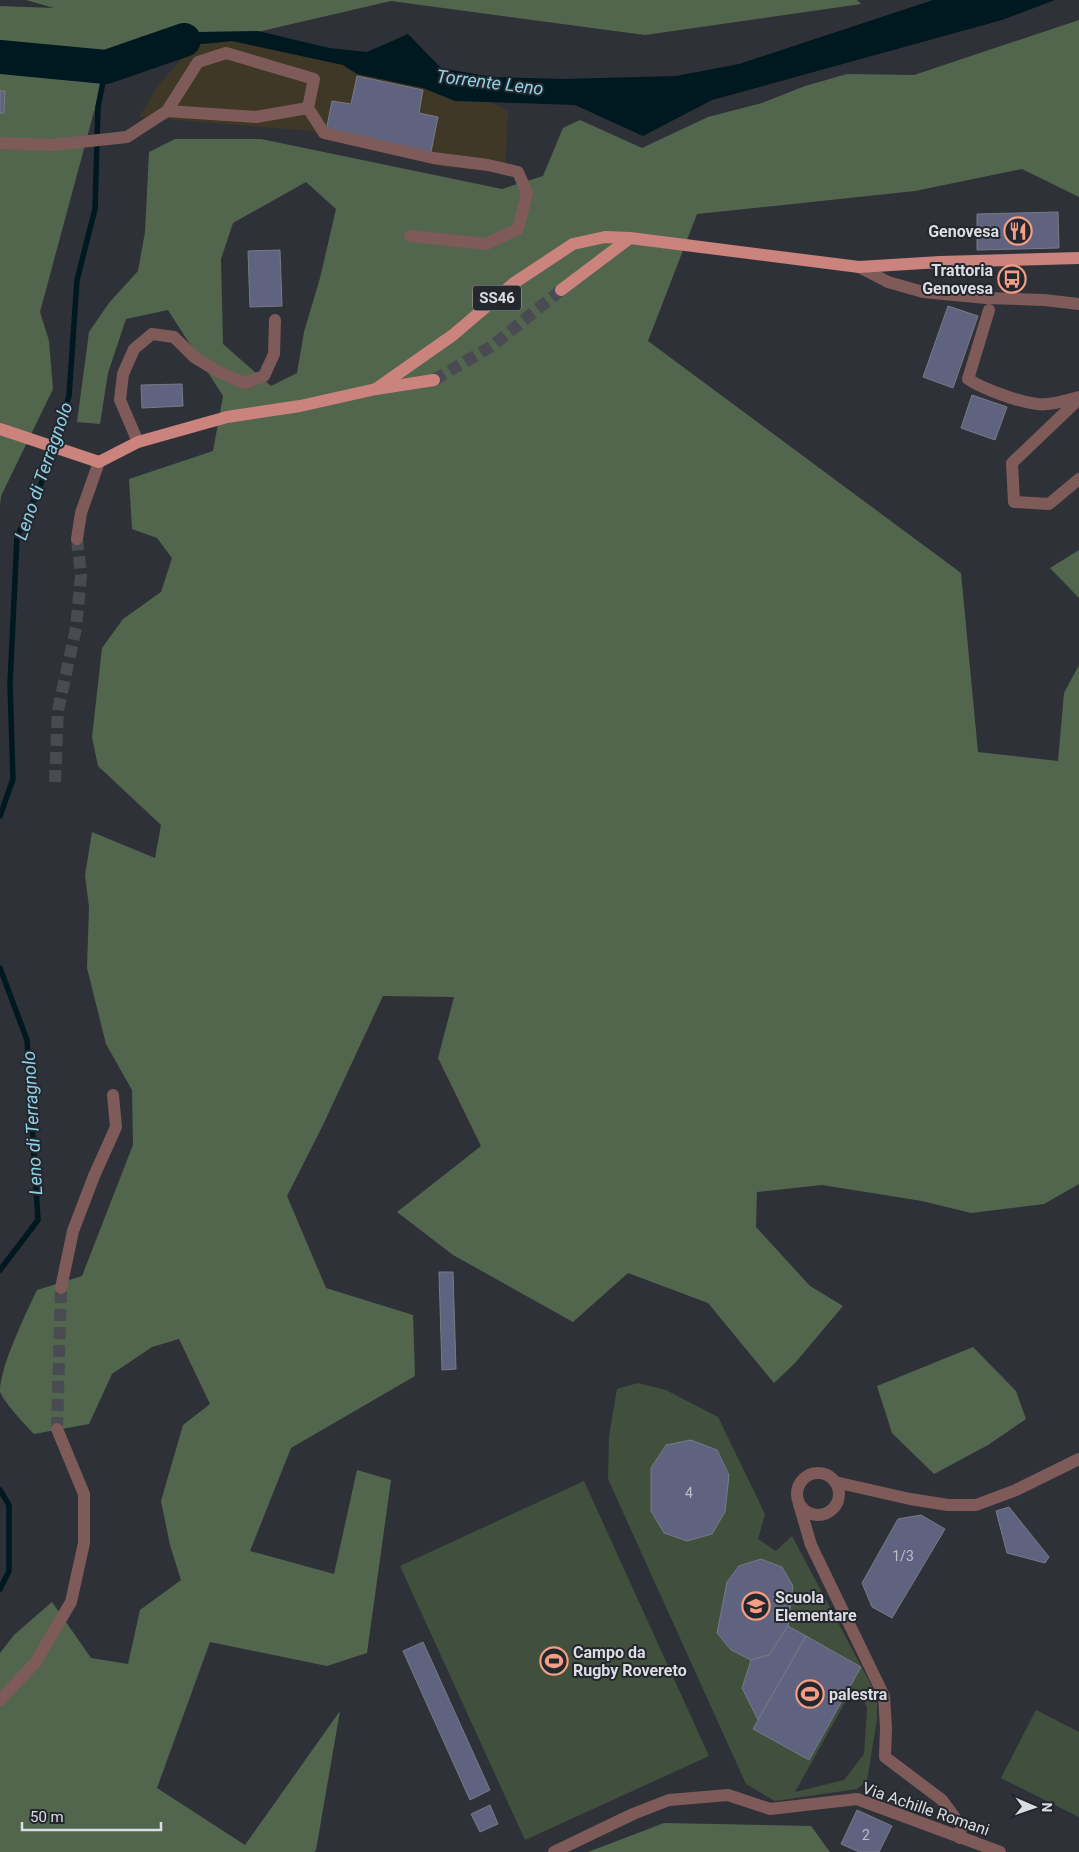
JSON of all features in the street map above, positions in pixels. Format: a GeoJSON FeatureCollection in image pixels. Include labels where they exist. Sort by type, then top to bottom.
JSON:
{"type":"FeatureCollection","features":[{"type":"Feature","properties":{"kind":"main road","name":"SS46"},"geometry":{"type":"LineString","coordinates":[[99,462],[138,442],[228,417],[300,406],[376,389],[453,335],[514,283],[573,244],[605,238],[630,238],[859,267],[940,262],[1079,258]]}},
{"type":"Feature","properties":{"kind":"main road"},"geometry":{"type":"LineString","coordinates":[[561,290],[630,238]]}},
{"type":"Feature","properties":{"kind":"main road"},"geometry":{"type":"LineString","coordinates":[[376,389],[434,380]]}},
{"type":"Feature","properties":{"kind":"main road"},"geometry":{"type":"LineString","coordinates":[[0,429],[99,462]]}},
{"type":"Feature","properties":{"kind":"street"},"geometry":{"type":"LineString","coordinates":[[0,143],[52,145],[127,137],[167,110],[198,62],[226,52],[314,79],[308,108],[324,132],[433,158],[488,165],[518,172],[527,193],[518,229],[486,244],[410,236]]}},
{"type":"Feature","properties":{"kind":"street"},"geometry":{"type":"LineString","coordinates":[[167,110],[256,117],[308,108]]}},
{"type":"Feature","properties":{"kind":"street"},"geometry":{"type":"LineString","coordinates":[[859,267],[888,282],[923,292],[1079,304]]}},
{"type":"Feature","properties":{"kind":"street"},"geometry":{"type":"LineString","coordinates":[[989,310],[968,379],[977,385],[1038,404],[1079,398]]}},
{"type":"Feature","properties":{"kind":"street"},"geometry":{"type":"LineString","coordinates":[[138,442],[120,400],[123,374],[134,349],[152,334],[174,337],[194,357],[219,372],[245,383],[264,376],[274,354],[275,320]]}},
{"type":"Feature","properties":{"kind":"street"},"geometry":{"type":"LineString","coordinates":[[1079,398],[1012,463],[1014,502],[1049,504],[1079,479]]}},
{"type":"Feature","properties":{"kind":"street"},"geometry":{"type":"LineString","coordinates":[[77,539],[80,514],[99,462]]}},
{"type":"Feature","properties":{"kind":"street"},"geometry":{"type":"LineString","coordinates":[[61,1288],[73,1231],[94,1176],[116,1127],[113,1095]]}},
{"type":"Feature","properties":{"kind":"street"},"geometry":{"type":"LineString","coordinates":[[0,1700],[35,1663],[71,1602],[84,1543],[84,1494],[57,1429]]}},
{"type":"Feature","properties":{"kind":"street"},"geometry":{"type":"LineString","coordinates":[[960,1838],[961,1826],[942,1800],[885,1757],[884,1696],[811,1545],[796,1499],[797,1488],[804,1477],[810,1474],[824,1473],[835,1482],[910,1499],[948,1505],[976,1505],[1016,1490],[1079,1459]]}},
{"type":"Feature","properties":{"kind":"street"},"geometry":{"type":"LineString","coordinates":[[798,1504],[809,1514],[822,1515],[829,1512],[838,1502],[839,1495],[835,1482]]}},
{"type":"Feature","properties":{"kind":"street","name":"Via Achille Romani"},"geometry":{"type":"LineString","coordinates":[[554,1852],[633,1814],[669,1800],[728,1795],[770,1809],[857,1799],[1000,1852]]}},
{"type":"Feature","properties":{"kind":"shaded area"},"geometry":{"type":"Polygon","coordinates":[[[232,41],[343,65],[357,74],[423,88],[455,101],[491,102],[508,111],[505,172],[444,167],[310,131],[139,117],[160,83],[195,45],[232,41]]]}},
{"type":"Feature","properties":{"kind":"green space"},"geometry":{"type":"Polygon","coordinates":[[[26,0],[857,0],[861,4],[645,35],[391,1],[106,67],[40,312],[49,341],[53,389],[1,496],[0,506],[0,6],[54,8],[26,0]]]}},
{"type":"Feature","properties":{"kind":"green space"},"geometry":{"type":"Polygon","coordinates":[[[1079,20],[1079,197],[1022,169],[915,191],[697,214],[648,341],[961,573],[978,752],[1058,761],[1064,693],[1079,665],[1079,1184],[1044,1204],[971,1213],[922,1201],[822,1185],[757,1192],[756,1227],[810,1286],[843,1306],[795,1363],[774,1383],[708,1303],[628,1273],[573,1322],[453,1255],[397,1212],[481,1146],[438,1058],[454,997],[383,996],[323,1125],[287,1196],[326,1288],[413,1315],[415,1376],[291,1448],[250,1551],[334,1574],[357,1470],[391,1480],[367,1653],[327,1666],[210,1642],[157,1788],[245,1845],[340,1711],[316,1850],[314,1852],[0,1852],[0,1653],[14,1635],[52,1602],[91,1658],[128,1664],[140,1610],[181,1580],[170,1545],[161,1501],[183,1425],[210,1404],[179,1339],[152,1347],[112,1374],[89,1424],[34,1434],[9,1406],[0,1391],[4,1368],[20,1326],[37,1290],[82,1276],[133,1145],[132,1090],[106,1044],[87,968],[89,907],[85,875],[92,832],[155,858],[161,825],[98,766],[92,737],[102,648],[123,619],[161,592],[172,558],[157,538],[132,529],[129,479],[213,451],[223,396],[168,310],[126,319],[108,373],[100,424],[77,422],[89,332],[109,303],[138,271],[145,232],[149,152],[175,139],[261,139],[502,189],[543,176],[563,128],[580,120],[642,148],[708,117],[762,103],[805,86],[847,74],[914,75],[1079,20]],[[306,182],[233,223],[221,259],[223,344],[271,386],[297,373],[304,332],[320,278],[336,209],[306,182]]]}},
{"type":"Feature","properties":{"kind":"green space"},"geometry":{"type":"Polygon","coordinates":[[[1079,550],[1079,598],[1050,568],[1079,550]]]}},
{"type":"Feature","properties":{"kind":"green space"},"geometry":{"type":"Polygon","coordinates":[[[973,1347],[1016,1391],[1026,1419],[988,1445],[934,1474],[892,1433],[877,1386],[973,1347]]]}},
{"type":"Feature","properties":{"kind":"green space"},"geometry":{"type":"Polygon","coordinates":[[[638,1383],[666,1390],[718,1417],[765,1514],[758,1539],[776,1551],[792,1536],[877,1696],[877,1719],[867,1781],[857,1789],[775,1801],[746,1784],[608,1479],[609,1436],[617,1389],[638,1383]],[[691,1440],[666,1445],[651,1468],[651,1511],[664,1533],[687,1541],[712,1533],[729,1475],[717,1450],[691,1440]],[[761,1559],[751,1660],[742,1688],[758,1720],[754,1729],[809,1760],[861,1667],[788,1626],[793,1586],[782,1567],[761,1559]],[[853,1688],[795,1792],[844,1780],[864,1754],[867,1708],[861,1693],[853,1688]]]}},
{"type":"Feature","properties":{"kind":"green space","name":"Campo da Rugby Rovereto"},"geometry":{"type":"Polygon","coordinates":[[[584,1481],[709,1756],[525,1840],[400,1566],[584,1481]]]}},
{"type":"Feature","properties":{"kind":"green space"},"geometry":{"type":"Polygon","coordinates":[[[1036,1710],[1079,1732],[1079,1817],[1001,1778],[1036,1710]]]}},
{"type":"Feature","properties":{"kind":"green space"},"geometry":{"type":"Polygon","coordinates":[[[664,1823],[811,1826],[830,1852],[588,1852],[664,1823]]]}},
{"type":"Feature","properties":{"kind":"water"},"geometry":{"type":"Polygon","coordinates":[[[933,0],[1055,0],[1002,20],[712,100],[643,136],[575,105],[455,101],[423,88],[357,74],[343,65],[232,41],[195,45],[145,65],[140,37],[197,32],[258,31],[329,48],[367,52],[408,34],[441,68],[492,77],[563,79],[676,76],[739,64],[933,0]]]}},
{"type":"Feature","properties":{"kind":"building"},"geometry":{"type":"Polygon","coordinates":[[[357,76],[423,90],[419,113],[438,117],[431,152],[326,131],[332,101],[351,104],[357,76]]]}},
{"type":"Feature","properties":{"kind":"building"},"geometry":{"type":"Polygon","coordinates":[[[0,91],[5,91],[4,113],[0,113],[0,91]]]}},
{"type":"Feature","properties":{"kind":"building","name":"Genovesa"},"geometry":{"type":"Polygon","coordinates":[[[1058,212],[1059,248],[977,250],[977,214],[1058,212]]]}},
{"type":"Feature","properties":{"kind":"building"},"geometry":{"type":"Polygon","coordinates":[[[280,250],[282,306],[250,307],[248,251],[280,250]]]}},
{"type":"Feature","properties":{"kind":"building"},"geometry":{"type":"Polygon","coordinates":[[[948,306],[978,316],[953,388],[923,377],[948,306]]]}},
{"type":"Feature","properties":{"kind":"building"},"geometry":{"type":"Polygon","coordinates":[[[182,384],[183,406],[142,408],[141,385],[182,384]]]}},
{"type":"Feature","properties":{"kind":"building"},"geometry":{"type":"Polygon","coordinates":[[[972,395],[1007,407],[995,440],[961,428],[972,395]]]}},
{"type":"Feature","properties":{"kind":"building"},"geometry":{"type":"Polygon","coordinates":[[[439,1272],[453,1272],[456,1369],[442,1370],[439,1272]]]}},
{"type":"Feature","properties":{"kind":"building"},"geometry":{"type":"Polygon","coordinates":[[[691,1440],[717,1450],[729,1475],[725,1512],[712,1534],[687,1541],[664,1533],[651,1511],[651,1468],[666,1445],[691,1440]]]}},
{"type":"Feature","properties":{"kind":"building"},"geometry":{"type":"Polygon","coordinates":[[[1009,1507],[1049,1557],[1045,1563],[1007,1553],[996,1511],[1009,1507]]]}},
{"type":"Feature","properties":{"kind":"building"},"geometry":{"type":"Polygon","coordinates":[[[921,1515],[945,1529],[892,1618],[872,1607],[862,1583],[898,1519],[921,1515]]]}},
{"type":"Feature","properties":{"kind":"building","name":"Scuola Elementare"},"geometry":{"type":"Polygon","coordinates":[[[761,1559],[782,1567],[793,1586],[788,1626],[769,1655],[751,1660],[731,1650],[717,1633],[727,1582],[739,1566],[761,1559]]]}},
{"type":"Feature","properties":{"kind":"building"},"geometry":{"type":"Polygon","coordinates":[[[788,1626],[806,1636],[758,1720],[742,1688],[751,1660],[769,1655],[788,1626]]]}},
{"type":"Feature","properties":{"kind":"building","name":"palestra"},"geometry":{"type":"Polygon","coordinates":[[[806,1636],[861,1667],[809,1760],[753,1729],[806,1636]]]}},
{"type":"Feature","properties":{"kind":"building"},"geometry":{"type":"Polygon","coordinates":[[[423,1642],[490,1790],[470,1800],[403,1651],[423,1642]]]}},
{"type":"Feature","properties":{"kind":"building"},"geometry":{"type":"Polygon","coordinates":[[[490,1805],[498,1824],[480,1832],[471,1814],[490,1805]]]}},
{"type":"Feature","properties":{"kind":"building"},"geometry":{"type":"Polygon","coordinates":[[[857,1810],[892,1826],[879,1852],[859,1852],[841,1844],[857,1810]]]}},
{"type":"Feature","properties":{"kind":"waterway","name":"Torrente Leno"},"geometry":{"type":"LineString","coordinates":[[0,57],[106,67],[184,40]]}},
{"type":"Feature","properties":{"kind":"waterway","name":"Leno di Terragnolo"},"geometry":{"type":"LineString","coordinates":[[0,816],[13,779],[10,684],[17,537],[40,487],[69,396],[77,280],[95,209],[98,107],[106,67]]}},
{"type":"Feature","properties":{"kind":"waterway","name":"Leno di Terragnolo"},"geometry":{"type":"LineString","coordinates":[[0,968],[27,1040],[38,1220],[0,1270]]}},
{"type":"Feature","properties":{"kind":"waterway","name":"Leno di Terragnolo"},"geometry":{"type":"LineString","coordinates":[[0,1490],[9,1505],[9,1571],[0,1589]]}},
{"type":"Feature","properties":{"kind":"tunnel"},"geometry":{"type":"LineString","coordinates":[[434,380],[492,346],[561,290]]}},
{"type":"Feature","properties":{"kind":"tunnel"},"geometry":{"type":"LineString","coordinates":[[55,782],[58,710],[76,628],[81,575],[77,539]]}},
{"type":"Feature","properties":{"kind":"tunnel"},"geometry":{"type":"LineString","coordinates":[[57,1429],[61,1288]]}},
{"type":"Feature","properties":{"kind":"place","name":"Genovesa"},"geometry":{"type":"Point","coordinates":[1018,231]}},
{"type":"Feature","properties":{"kind":"place","name":"Trattoria Genovesa"},"geometry":{"type":"Point","coordinates":[1012,279]}},
{"type":"Feature","properties":{"kind":"place","name":"Scuola Elementare"},"geometry":{"type":"Point","coordinates":[756,1606]}},
{"type":"Feature","properties":{"kind":"place","name":"Campo da Rugby Rovereto"},"geometry":{"type":"Point","coordinates":[554,1661]}},
{"type":"Feature","properties":{"kind":"place","name":"palestra"},"geometry":{"type":"Point","coordinates":[810,1694]}}]}
